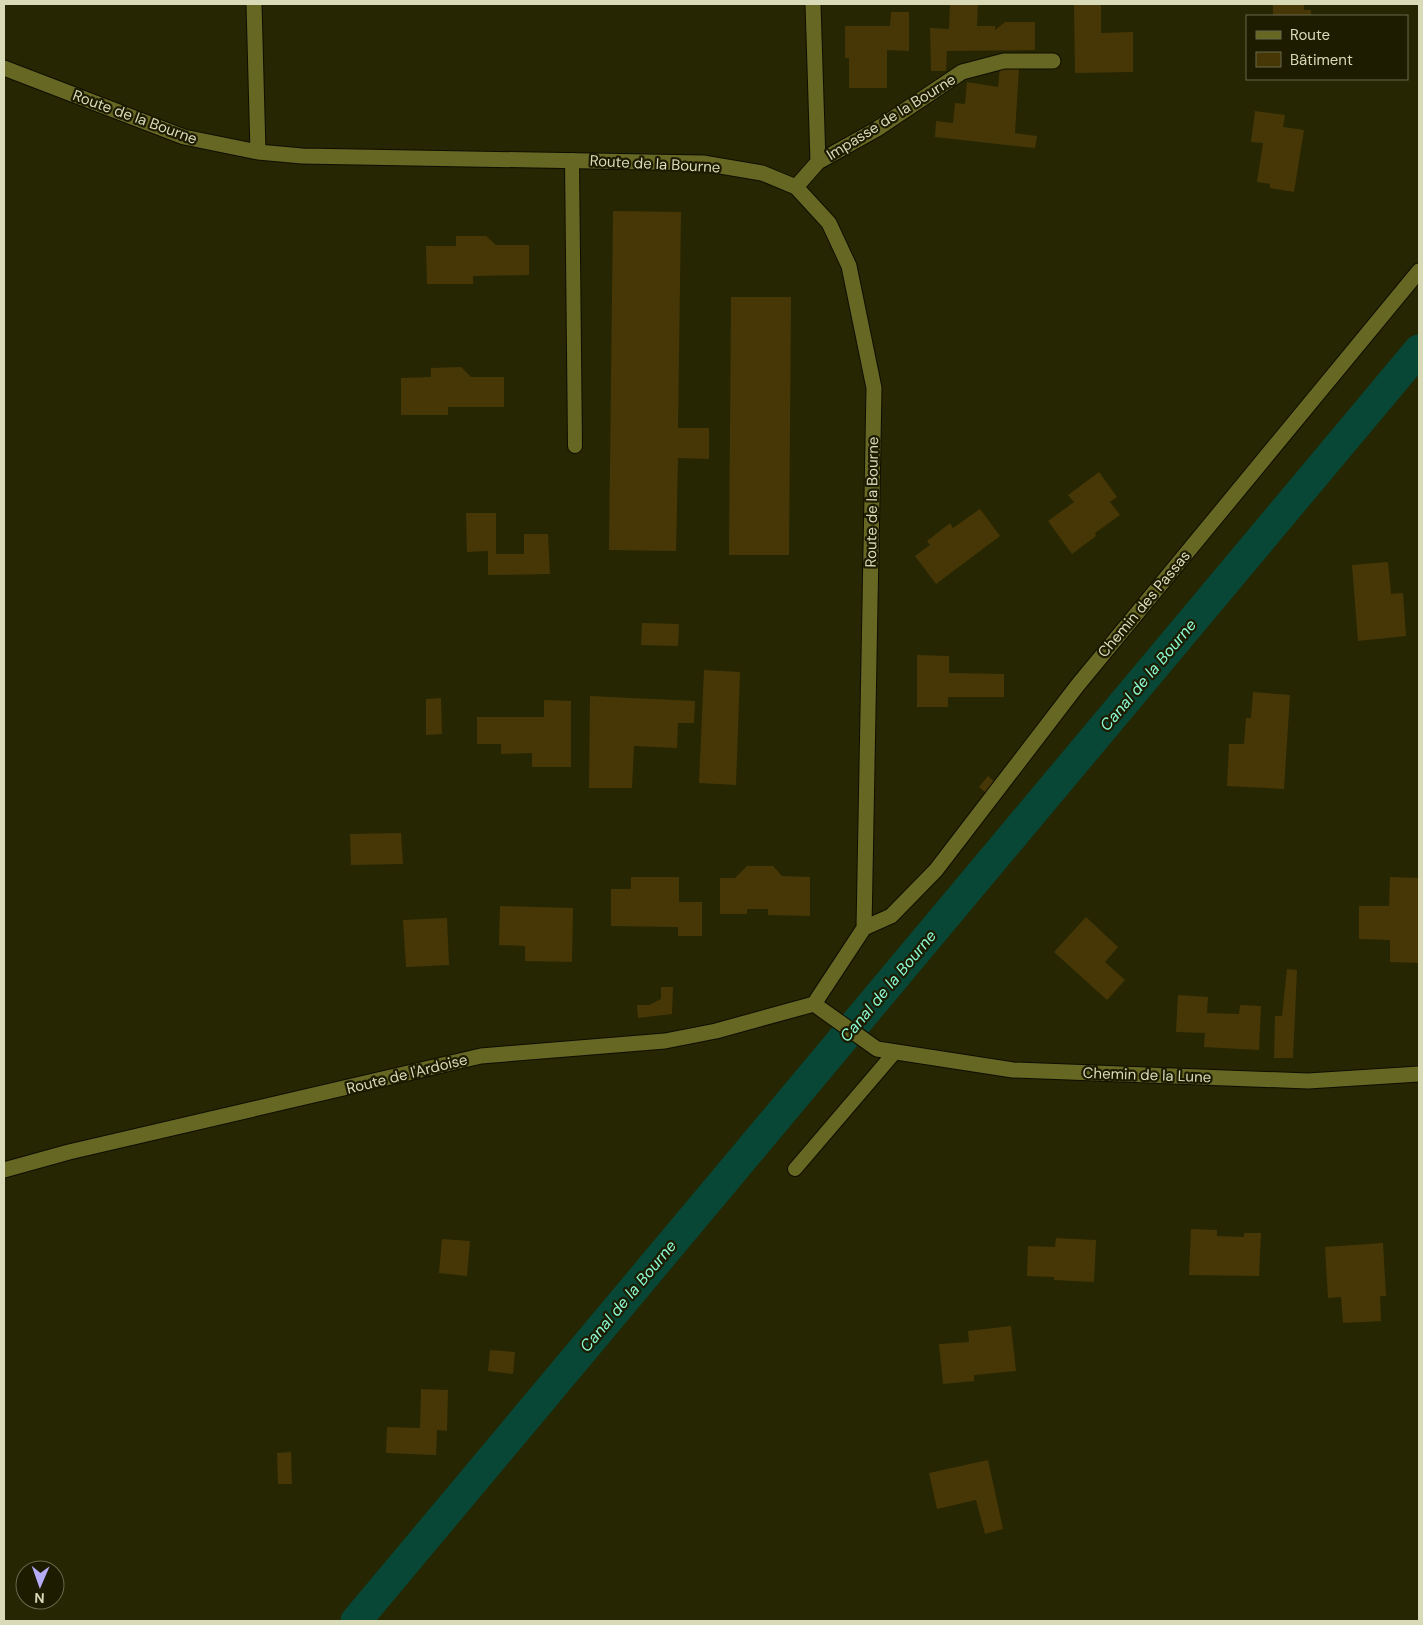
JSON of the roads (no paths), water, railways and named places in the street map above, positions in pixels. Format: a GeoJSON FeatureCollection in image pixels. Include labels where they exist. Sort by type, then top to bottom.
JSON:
{"type":"FeatureCollection","features":[{"type":"Feature","properties":{"kind":"street"},"geometry":{"type":"LineString","coordinates":[[254,4],[258,152]]}},
{"type":"Feature","properties":{"kind":"street","name":"Impasse de la Bourne"},"geometry":{"type":"LineString","coordinates":[[813,4],[818,162]]}},
{"type":"Feature","properties":{"kind":"street","name":"Impasse de la Bourne"},"geometry":{"type":"LineString","coordinates":[[796,187],[818,162],[877,129],[962,72],[1004,61],[1053,61]]}},
{"type":"Feature","properties":{"kind":"street","name":"Route de la Bourne"},"geometry":{"type":"LineString","coordinates":[[4,68],[184,137],[258,152],[302,156],[703,163],[762,173],[796,187],[829,223],[849,266],[874,388],[864,928]]}},
{"type":"Feature","properties":{"kind":"street","name":"Chemin des Passas"},"geometry":{"type":"LineString","coordinates":[[864,928],[891,916],[936,870],[1077,686],[1419,271]]}},
{"type":"Feature","properties":{"kind":"street"},"geometry":{"type":"LineString","coordinates":[[814,1004],[864,928]]}},
{"type":"Feature","properties":{"kind":"street","name":"Chemin de la Lune"},"geometry":{"type":"LineString","coordinates":[[814,1004],[877,1049],[1013,1070],[1308,1081],[1419,1074]]}},
{"type":"Feature","properties":{"kind":"street","name":"Route de l'Ardoise"},"geometry":{"type":"LineString","coordinates":[[4,1170],[69,1152],[481,1056],[665,1041],[716,1031],[814,1004]]}},
{"type":"Feature","properties":{"kind":"lane"},"geometry":{"type":"LineString","coordinates":[[572,160],[575,446]]}},
{"type":"Feature","properties":{"kind":"lane"},"geometry":{"type":"LineString","coordinates":[[795,1169],[895,1052]]}},
{"type":"Feature","properties":{"kind":"waterway","name":"Canal de la Bourne"},"geometry":{"type":"LineString","coordinates":[[356,1621],[1419,350]]}}]}
